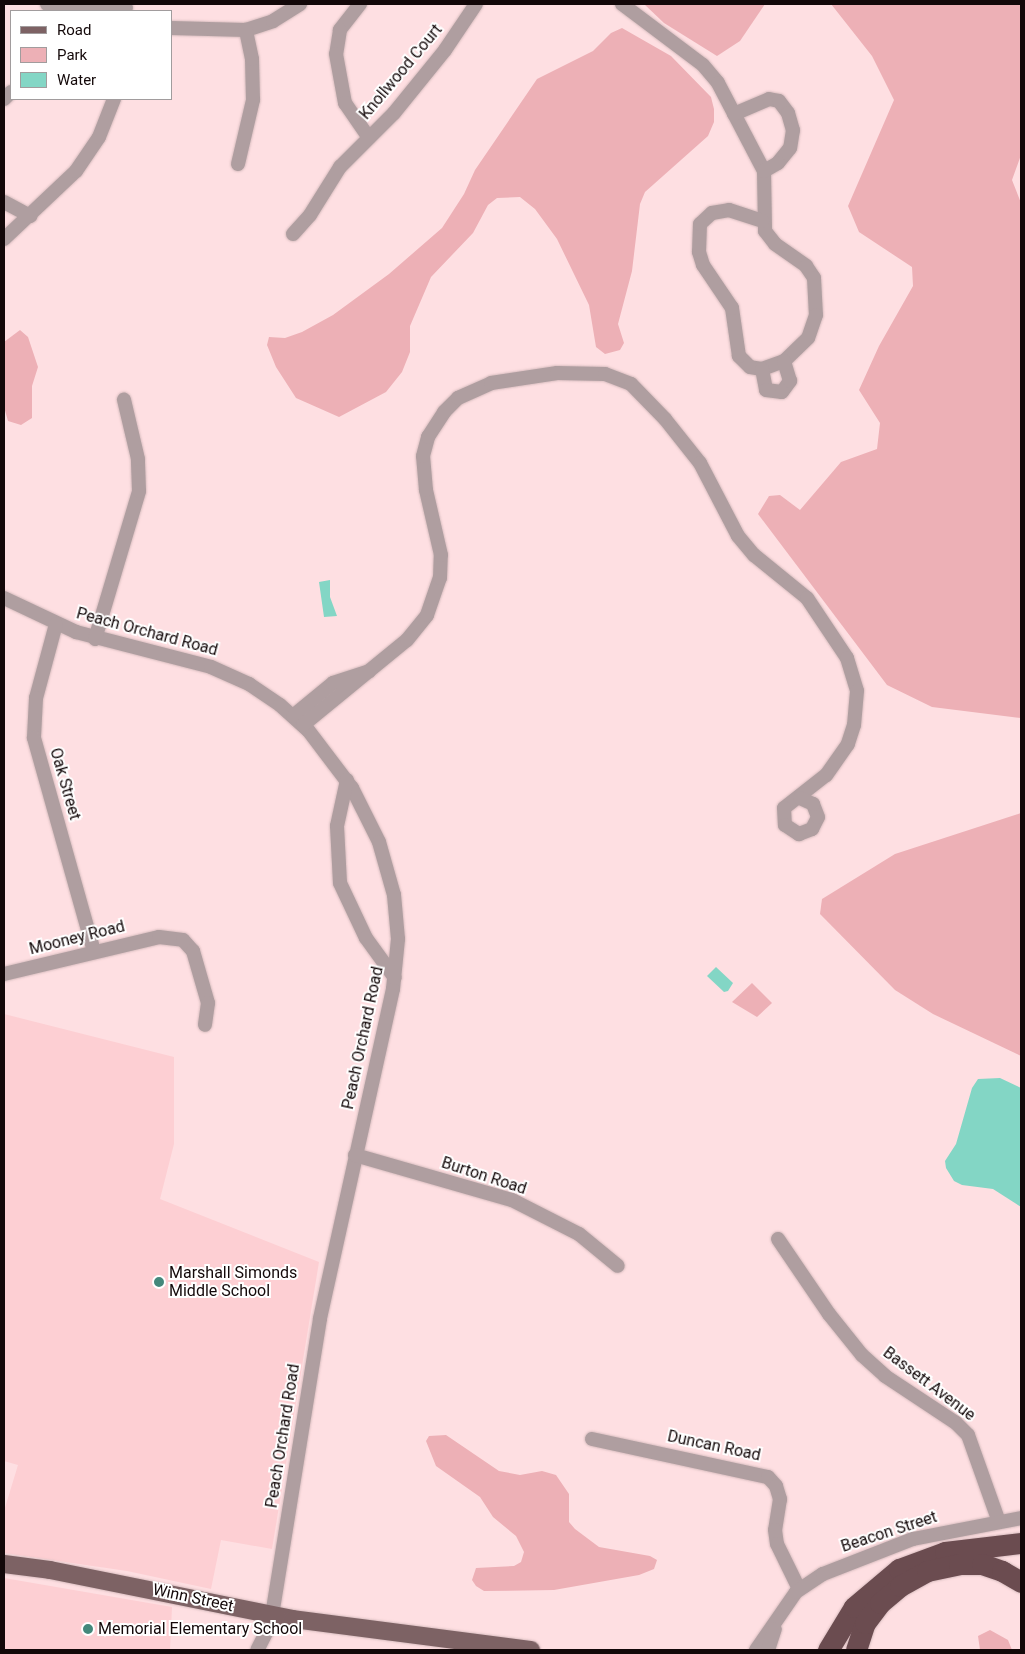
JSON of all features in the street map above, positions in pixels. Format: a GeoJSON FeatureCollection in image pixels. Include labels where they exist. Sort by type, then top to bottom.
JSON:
{"type":"FeatureCollection","features":[{"type":"Feature","properties":{"kind":"highway"},"geometry":{"type":"LineString","coordinates":[[828,1650],[854,1607],[890,1574],[922,1558],[960,1550],[1021,1543]]}},
{"type":"Feature","properties":{"kind":"highway"},"geometry":{"type":"LineString","coordinates":[[856,1650],[865,1623],[880,1603],[900,1586],[927,1571],[950,1565],[982,1564],[1002,1570],[1021,1582]]}},
{"type":"Feature","properties":{"kind":"highway"},"geometry":{"type":"LineString","coordinates":[[839,1650],[854,1607]]}},
{"type":"Feature","properties":{"kind":"main road","name":"Winn Street"},"geometry":{"type":"LineString","coordinates":[[4,1564],[50,1570],[271,1614],[531,1650]]}},
{"type":"Feature","properties":{"kind":"street"},"geometry":{"type":"LineString","coordinates":[[47,4],[126,8]]}},
{"type":"Feature","properties":{"kind":"street"},"geometry":{"type":"LineString","coordinates":[[172,28],[246,30],[273,21],[300,4]]}},
{"type":"Feature","properties":{"kind":"street","name":"Knollwood Court"},"geometry":{"type":"LineString","coordinates":[[360,4],[340,30],[336,54],[345,103],[369,138]]}},
{"type":"Feature","properties":{"kind":"street","name":"Knollwood Court"},"geometry":{"type":"LineString","coordinates":[[293,234],[310,215],[340,168],[369,138],[442,54],[476,4]]}},
{"type":"Feature","properties":{"kind":"street"},"geometry":{"type":"LineString","coordinates":[[622,4],[707,69],[718,83],[764,171],[766,195],[762,221],[770,238],[806,266],[815,284],[817,309],[812,331],[803,345],[784,362],[762,369],[749,366],[738,355],[732,308],[701,262],[699,238],[703,219],[715,212],[729,210],[762,221]]}},
{"type":"Feature","properties":{"kind":"street"},"geometry":{"type":"LineString","coordinates":[[238,164],[253,100],[252,59],[246,30]]}},
{"type":"Feature","properties":{"kind":"street"},"geometry":{"type":"LineString","coordinates":[[734,114],[769,99],[779,101],[787,110],[792,127],[790,148],[780,162],[764,171]]}},
{"type":"Feature","properties":{"kind":"street"},"geometry":{"type":"LineString","coordinates":[[4,239],[63,186],[85,160],[104,127],[114,100]]}},
{"type":"Feature","properties":{"kind":"street"},"geometry":{"type":"LineString","coordinates":[[4,202],[30,216]]}},
{"type":"Feature","properties":{"kind":"street"},"geometry":{"type":"LineString","coordinates":[[762,369],[766,390],[782,392],[790,381],[784,362]]}},
{"type":"Feature","properties":{"kind":"street"},"geometry":{"type":"LineString","coordinates":[[298,721],[370,671],[421,624],[440,578],[442,555],[423,466],[428,437],[444,412],[458,398],[491,383],[557,373],[612,375],[625,380],[642,393],[684,443],[706,474],[738,536],[754,555],[813,605],[837,639],[851,666],[858,699],[852,731],[826,775],[800,798]]}},
{"type":"Feature","properties":{"kind":"street"},"geometry":{"type":"LineString","coordinates":[[95,639],[139,490],[137,454],[124,400]]}},
{"type":"Feature","properties":{"kind":"street","name":"Peach Orchard Road"},"geometry":{"type":"LineString","coordinates":[[4,598],[56,624],[95,639],[211,667],[249,684],[298,721],[347,780],[374,831],[394,895],[398,939],[395,978],[320,1319],[271,1623],[257,1650]]}},
{"type":"Feature","properties":{"kind":"street","name":"Oak Street"},"geometry":{"type":"LineString","coordinates":[[56,624],[36,698],[34,738],[94,951]]}},
{"type":"Feature","properties":{"kind":"street"},"geometry":{"type":"LineString","coordinates":[[347,780],[337,826],[336,855],[340,883],[366,938],[395,978]]}},
{"type":"Feature","properties":{"kind":"street","name":"Mooney Road"},"geometry":{"type":"LineString","coordinates":[[4,974],[159,937],[183,940],[190,946],[208,1003],[205,1025]]}},
{"type":"Feature","properties":{"kind":"street","name":"Burton Road"},"geometry":{"type":"LineString","coordinates":[[355,1155],[512,1200],[579,1234],[618,1266]]}},
{"type":"Feature","properties":{"kind":"street","name":"Bassett Avenue"},"geometry":{"type":"LineString","coordinates":[[778,1239],[829,1314],[866,1359],[968,1435],[999,1522]]}},
{"type":"Feature","properties":{"kind":"street","name":"Duncan Road"},"geometry":{"type":"LineString","coordinates":[[592,1439],[768,1477],[776,1486],[780,1499],[775,1530],[777,1544],[799,1589]]}},
{"type":"Feature","properties":{"kind":"street","name":"Beacon Street"},"geometry":{"type":"LineString","coordinates":[[756,1650],[782,1610],[799,1589],[840,1566],[895,1545],[1021,1518]]}},
{"type":"Feature","properties":{"kind":"street","name":"Beacon Street"},"geometry":{"type":"LineString","coordinates":[[768,1650],[782,1610]]}},
{"type":"Feature","properties":{"kind":"shaded area","name":"Marshall Simonds Middle School"},"geometry":{"type":"Polygon","coordinates":[[[4,1014],[174,1057],[174,1144],[160,1199],[319,1262],[272,1549],[221,1540],[211,1589],[127,1571],[4,1553],[4,1511],[18,1465],[4,1461],[4,1014]]]}},
{"type":"Feature","properties":{"kind":"shaded area","name":"Memorial Elementary School"},"geometry":{"type":"Polygon","coordinates":[[[4,1578],[172,1607],[170,1650],[4,1650],[4,1578]]]}},
{"type":"Feature","properties":{"kind":"green space"},"geometry":{"type":"Polygon","coordinates":[[[644,4],[765,4],[740,41],[717,56],[664,23],[644,4]]]}},
{"type":"Feature","properties":{"kind":"green space"},"geometry":{"type":"Polygon","coordinates":[[[831,4],[1021,4],[1021,155],[1012,180],[1021,203],[1021,718],[932,707],[887,685],[758,514],[769,496],[780,495],[800,510],[841,462],[877,449],[880,423],[859,390],[879,346],[913,286],[912,267],[859,232],[848,206],[894,100],[872,56],[831,4]]]}},
{"type":"Feature","properties":{"kind":"green space"},"geometry":{"type":"Polygon","coordinates":[[[622,28],[671,56],[711,97],[714,109],[714,122],[708,136],[645,192],[640,204],[632,271],[618,324],[624,343],[620,350],[605,354],[596,347],[589,305],[557,239],[535,209],[520,197],[497,198],[488,205],[473,233],[431,277],[410,326],[410,352],[402,372],[386,392],[339,417],[296,398],[276,367],[267,345],[269,337],[285,338],[302,332],[333,315],[389,274],[442,228],[464,194],[475,170],[537,79],[593,51],[611,33],[622,28]]]}},
{"type":"Feature","properties":{"kind":"green space"},"geometry":{"type":"Polygon","coordinates":[[[20,330],[28,337],[38,367],[32,386],[32,418],[21,425],[8,421],[4,407],[4,342],[20,330]]]}},
{"type":"Feature","properties":{"kind":"green space"},"geometry":{"type":"Polygon","coordinates":[[[1021,813],[1021,1056],[933,1014],[895,990],[820,914],[822,899],[895,854],[1021,813]]]}},
{"type":"Feature","properties":{"kind":"green space"},"geometry":{"type":"Polygon","coordinates":[[[752,983],[772,1003],[757,1017],[732,1002],[752,983]]]}},
{"type":"Feature","properties":{"kind":"green space"},"geometry":{"type":"Polygon","coordinates":[[[446,1435],[499,1471],[520,1475],[542,1471],[556,1475],[569,1494],[569,1522],[575,1529],[599,1547],[650,1556],[657,1560],[654,1569],[639,1575],[554,1590],[484,1591],[476,1586],[472,1580],[476,1568],[514,1566],[521,1562],[524,1552],[516,1536],[493,1517],[480,1497],[436,1466],[426,1441],[429,1436],[446,1435]]]}},
{"type":"Feature","properties":{"kind":"green space"},"geometry":{"type":"Polygon","coordinates":[[[990,1630],[1008,1640],[1012,1650],[980,1650],[978,1636],[990,1630]]]}},
{"type":"Feature","properties":{"kind":"water"},"geometry":{"type":"Polygon","coordinates":[[[330,580],[330,597],[337,616],[324,617],[319,582],[330,580]]]}},
{"type":"Feature","properties":{"kind":"water"},"geometry":{"type":"Polygon","coordinates":[[[716,967],[733,983],[728,991],[724,992],[707,976],[716,967]]]}},
{"type":"Feature","properties":{"kind":"water"},"geometry":{"type":"Polygon","coordinates":[[[1000,1078],[1021,1088],[1021,1207],[993,1189],[962,1185],[954,1181],[946,1168],[945,1161],[956,1144],[972,1088],[978,1079],[1000,1078]]]}},
{"type":"Feature","properties":{"kind":"place","name":"Marshall Simonds Middle School"},"geometry":{"type":"Point","coordinates":[159,1282]}},
{"type":"Feature","properties":{"kind":"place","name":"Memorial Elementary School"},"geometry":{"type":"Point","coordinates":[88,1629]}}]}
